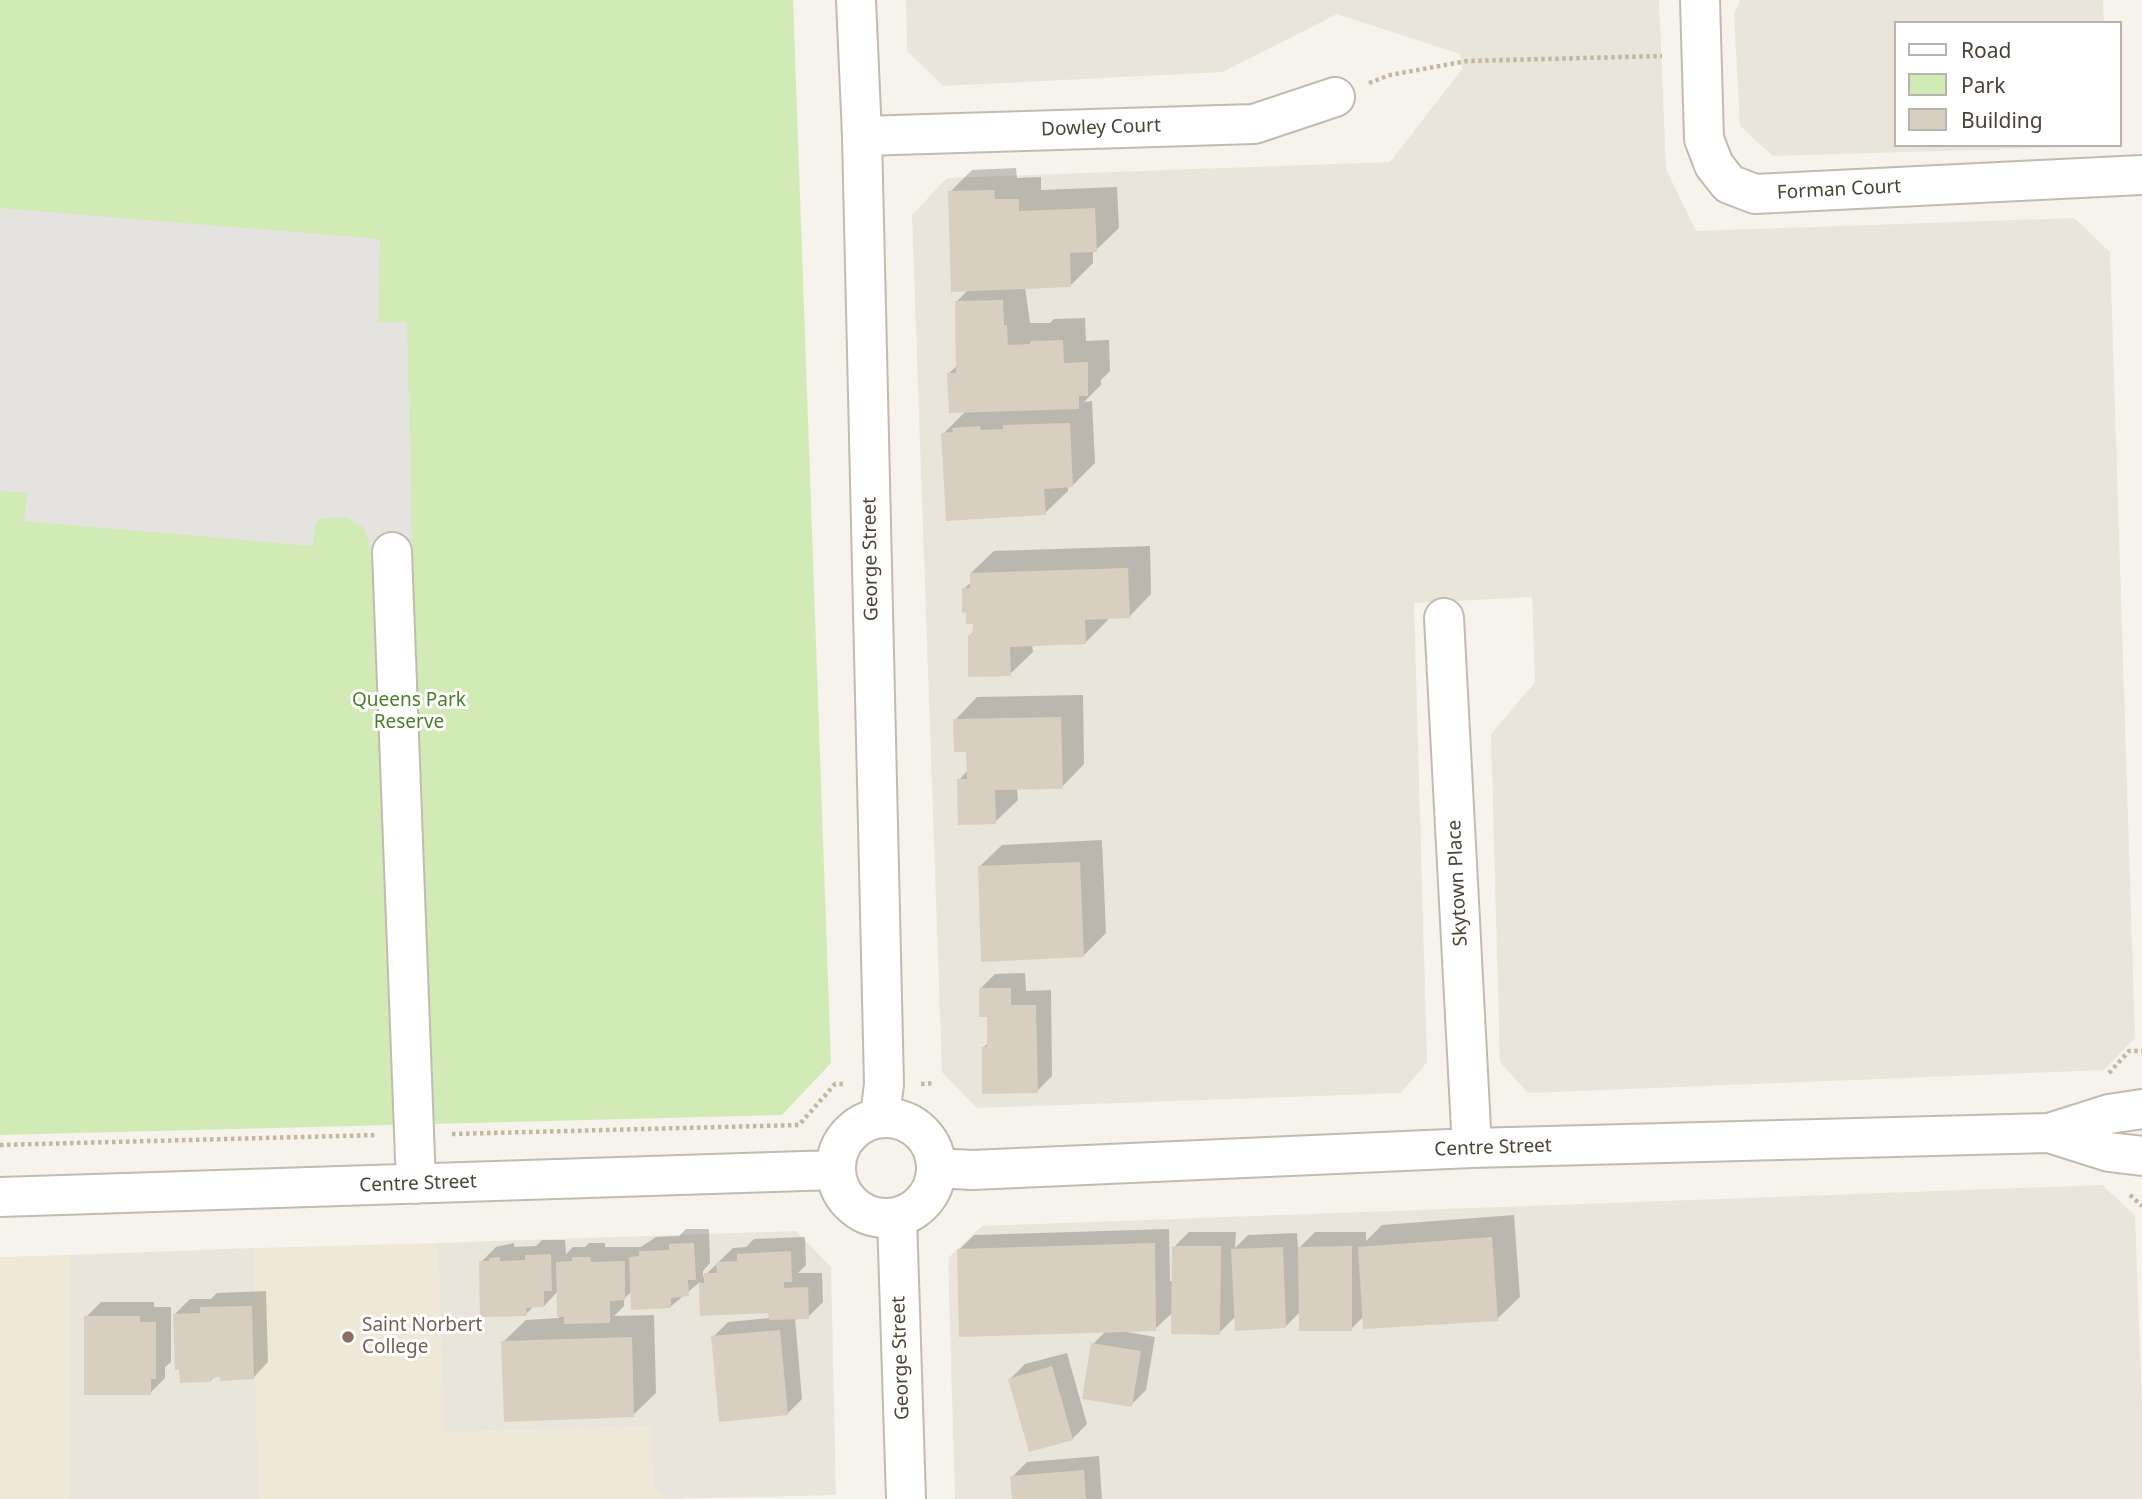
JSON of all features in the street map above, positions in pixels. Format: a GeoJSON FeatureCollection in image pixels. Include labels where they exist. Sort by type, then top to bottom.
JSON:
{"type":"FeatureCollection","features":[{"type":"Feature","properties":{"kind":"street","name":"George Street"},"geometry":{"type":"LineString","coordinates":[[856,0],[862,136],[882,1101]]}},
{"type":"Feature","properties":{"kind":"street","name":"Forman Court"},"geometry":{"type":"LineString","coordinates":[[1700,0],[1704,139],[1714,165],[1729,184],[1755,194],[2142,175]]}},
{"type":"Feature","properties":{"kind":"street","name":"Dowley Court"},"geometry":{"type":"LineString","coordinates":[[862,136],[1254,124],[1335,97]]}},
{"type":"Feature","properties":{"kind":"street"},"geometry":{"type":"LineString","coordinates":[[392,552],[416,1184]]}},
{"type":"Feature","properties":{"kind":"street","name":"Skytown Place"},"geometry":{"type":"LineString","coordinates":[[1444,618],[1472,1149]]}},
{"type":"Feature","properties":{"kind":"street"},"geometry":{"type":"LineString","coordinates":[[882,1101],[900,1120],[915,1126],[926,1137],[934,1152],[937,1168],[934,1184],[926,1199],[913,1211],[883,1219],[868,1216],[845,1198],[838,1185],[835,1170],[844,1140],[855,1129],[869,1121],[882,1101]]}},
{"type":"Feature","properties":{"kind":"street","name":"Centre Street"},"geometry":{"type":"LineString","coordinates":[[937,1168],[972,1170],[1472,1149],[2049,1133],[2109,1114],[2142,1109]]}},
{"type":"Feature","properties":{"kind":"street","name":"Centre Street"},"geometry":{"type":"LineString","coordinates":[[2049,1133],[2109,1152],[2142,1156]]}},
{"type":"Feature","properties":{"kind":"street","name":"Centre Street"},"geometry":{"type":"LineString","coordinates":[[0,1197],[835,1170]]}},
{"type":"Feature","properties":{"kind":"street","name":"George Street"},"geometry":{"type":"LineString","coordinates":[[897,1217],[906,1499]]}},
{"type":"Feature","properties":{"kind":"path"},"geometry":{"type":"LineString","coordinates":[[1335,97],[1390,75],[1467,61],[1702,55]]}},
{"type":"Feature","properties":{"kind":"path"},"geometry":{"type":"LineString","coordinates":[[2108,1075],[2129,1051],[2142,1051]]}},
{"type":"Feature","properties":{"kind":"path"},"geometry":{"type":"LineString","coordinates":[[0,1145],[799,1125],[835,1084],[882,1101],[934,1083]]}},
{"type":"Feature","properties":{"kind":"shaded area"},"geometry":{"type":"Polygon","coordinates":[[[906,0],[1659,0],[1666,169],[1696,231],[2074,218],[2110,252],[2135,1038],[2104,1070],[1528,1093],[1500,1062],[1491,734],[1535,682],[1532,597],[1414,603],[1427,1062],[1401,1093],[977,1108],[942,1072],[912,215],[947,178],[1390,162],[1462,69],[1460,54],[1337,14],[1223,72],[943,86],[907,51],[906,0]]]}},
{"type":"Feature","properties":{"kind":"shaded area"},"geometry":{"type":"Polygon","coordinates":[[[1740,0],[2103,0],[2104,21],[1894,21],[1894,147],[2073,147],[1773,156],[1740,126],[1734,14],[1740,0]]]}},
{"type":"Feature","properties":{"kind":"shaded area"},"geometry":{"type":"Polygon","coordinates":[[[0,208],[380,239],[378,322],[407,322],[412,549],[370,552],[369,540],[363,527],[346,517],[318,519],[314,528],[313,546],[24,521],[27,493],[0,491],[0,208]]]}},
{"type":"Feature","properties":{"kind":"shaded area"},"geometry":{"type":"Polygon","coordinates":[[[2102,1185],[2135,1215],[2142,1407],[2142,1499],[955,1499],[948,1258],[982,1226],[2102,1185]]]}},
{"type":"Feature","properties":{"kind":"shaded area"},"geometry":{"type":"Polygon","coordinates":[[[796,1231],[831,1267],[836,1495],[666,1499],[653,1486],[651,1426],[444,1433],[437,1243],[796,1231]]]}},
{"type":"Feature","properties":{"kind":"shaded area","name":"Saint Norbert College"},"geometry":{"type":"Polygon","coordinates":[[[437,1243],[444,1433],[651,1426],[653,1486],[666,1499],[259,1499],[254,1248],[437,1243]]]}},
{"type":"Feature","properties":{"kind":"shaded area"},"geometry":{"type":"Polygon","coordinates":[[[254,1248],[259,1499],[69,1499],[70,1255],[254,1248]]]}},
{"type":"Feature","properties":{"kind":"shaded area"},"geometry":{"type":"Polygon","coordinates":[[[70,1255],[69,1499],[0,1499],[0,1257],[70,1255]]]}},
{"type":"Feature","properties":{"kind":"green space","name":"Queens Park Reserve"},"geometry":{"type":"Polygon","coordinates":[[[0,0],[793,0],[831,1063],[782,1115],[0,1135],[0,0]]]}},
{"type":"Feature","properties":{"kind":"building"},"geometry":{"type":"Polygon","coordinates":[[[994,190],[995,199],[1019,199],[1019,211],[1095,208],[1097,252],[1070,253],[1071,287],[951,292],[948,191],[994,190]]]}},
{"type":"Feature","properties":{"kind":"building"},"geometry":{"type":"Polygon","coordinates":[[[1003,300],[1008,345],[1063,340],[1064,363],[1088,362],[1088,396],[1079,396],[1079,409],[949,413],[947,373],[956,373],[955,301],[1003,300]]]}},
{"type":"Feature","properties":{"kind":"building"},"geometry":{"type":"Polygon","coordinates":[[[1070,423],[1073,487],[1044,489],[1046,515],[946,521],[941,433],[953,432],[952,428],[980,426],[981,430],[1003,429],[1003,425],[1070,423]]]}},
{"type":"Feature","properties":{"kind":"building"},"geometry":{"type":"Polygon","coordinates":[[[1128,568],[1130,618],[1085,620],[1086,644],[1010,647],[1011,676],[968,677],[968,635],[972,635],[973,624],[966,624],[966,612],[962,613],[962,588],[970,588],[970,573],[1128,568]]]}},
{"type":"Feature","properties":{"kind":"building"},"geometry":{"type":"Polygon","coordinates":[[[1061,717],[1063,789],[995,790],[996,824],[958,825],[957,779],[967,779],[966,752],[954,752],[953,719],[1061,717]]]}},
{"type":"Feature","properties":{"kind":"building"},"geometry":{"type":"Polygon","coordinates":[[[1080,862],[1084,957],[981,962],[978,866],[1080,862]]]}},
{"type":"Feature","properties":{"kind":"building"},"geometry":{"type":"Polygon","coordinates":[[[979,988],[1011,988],[1011,1005],[1036,1005],[1038,1093],[982,1094],[982,1047],[987,1047],[987,1017],[979,1017],[979,988]]]}},
{"type":"Feature","properties":{"kind":"building"},"geometry":{"type":"Polygon","coordinates":[[[1492,1237],[1498,1321],[1363,1329],[1358,1247],[1492,1237]]]}},
{"type":"Feature","properties":{"kind":"building"},"geometry":{"type":"Polygon","coordinates":[[[694,1243],[696,1280],[688,1280],[689,1296],[671,1298],[671,1308],[631,1310],[629,1257],[639,1256],[639,1251],[669,1250],[669,1244],[694,1243]]]}},
{"type":"Feature","properties":{"kind":"building"},"geometry":{"type":"Polygon","coordinates":[[[1155,1243],[1156,1331],[959,1337],[957,1249],[1155,1243]]]}},
{"type":"Feature","properties":{"kind":"building"},"geometry":{"type":"Polygon","coordinates":[[[1172,1246],[1221,1246],[1220,1335],[1171,1334],[1172,1246]]]}},
{"type":"Feature","properties":{"kind":"building"},"geometry":{"type":"Polygon","coordinates":[[[1352,1246],[1352,1331],[1299,1331],[1298,1247],[1352,1246]]]}},
{"type":"Feature","properties":{"kind":"building"},"geometry":{"type":"Polygon","coordinates":[[[1283,1247],[1286,1328],[1235,1331],[1231,1249],[1283,1247]]]}},
{"type":"Feature","properties":{"kind":"building"},"geometry":{"type":"Polygon","coordinates":[[[791,1251],[792,1282],[784,1282],[784,1288],[808,1287],[809,1319],[769,1320],[768,1313],[700,1316],[699,1283],[704,1283],[704,1273],[717,1273],[716,1262],[737,1261],[737,1254],[791,1251]]]}},
{"type":"Feature","properties":{"kind":"building"},"geometry":{"type":"Polygon","coordinates":[[[551,1254],[552,1291],[544,1291],[544,1307],[526,1308],[527,1316],[480,1317],[479,1261],[500,1257],[500,1261],[525,1260],[525,1255],[551,1254]]]}},
{"type":"Feature","properties":{"kind":"building"},"geometry":{"type":"Polygon","coordinates":[[[572,1257],[590,1257],[591,1262],[625,1261],[625,1300],[610,1301],[610,1323],[564,1324],[564,1317],[557,1317],[556,1262],[572,1261],[572,1257]]]}},
{"type":"Feature","properties":{"kind":"building"},"geometry":{"type":"Polygon","coordinates":[[[252,1306],[254,1379],[220,1381],[220,1377],[211,1378],[211,1382],[180,1383],[179,1370],[175,1370],[173,1314],[200,1313],[200,1307],[252,1306]]]}},
{"type":"Feature","properties":{"kind":"building"},"geometry":{"type":"Polygon","coordinates":[[[84,1316],[140,1316],[140,1322],[156,1322],[156,1379],[151,1379],[151,1395],[84,1395],[84,1316]]]}},
{"type":"Feature","properties":{"kind":"building"},"geometry":{"type":"Polygon","coordinates":[[[780,1330],[788,1415],[719,1422],[711,1336],[780,1330]]]}},
{"type":"Feature","properties":{"kind":"building"},"geometry":{"type":"Polygon","coordinates":[[[632,1337],[634,1417],[504,1422],[501,1341],[632,1337]]]}},
{"type":"Feature","properties":{"kind":"building"},"geometry":{"type":"Polygon","coordinates":[[[1091,1343],[1141,1351],[1132,1407],[1082,1399],[1091,1343]]]}},
{"type":"Feature","properties":{"kind":"building"},"geometry":{"type":"Polygon","coordinates":[[[1052,1366],[1073,1440],[1029,1452],[1008,1379],[1052,1366]]]}},
{"type":"Feature","properties":{"kind":"building"},"geometry":{"type":"Polygon","coordinates":[[[1084,1470],[1086,1499],[1012,1499],[1010,1476],[1084,1470]]]}},
{"type":"Feature","properties":{"kind":"place","name":"Saint Norbert College"},"geometry":{"type":"Point","coordinates":[348,1337]}}]}
